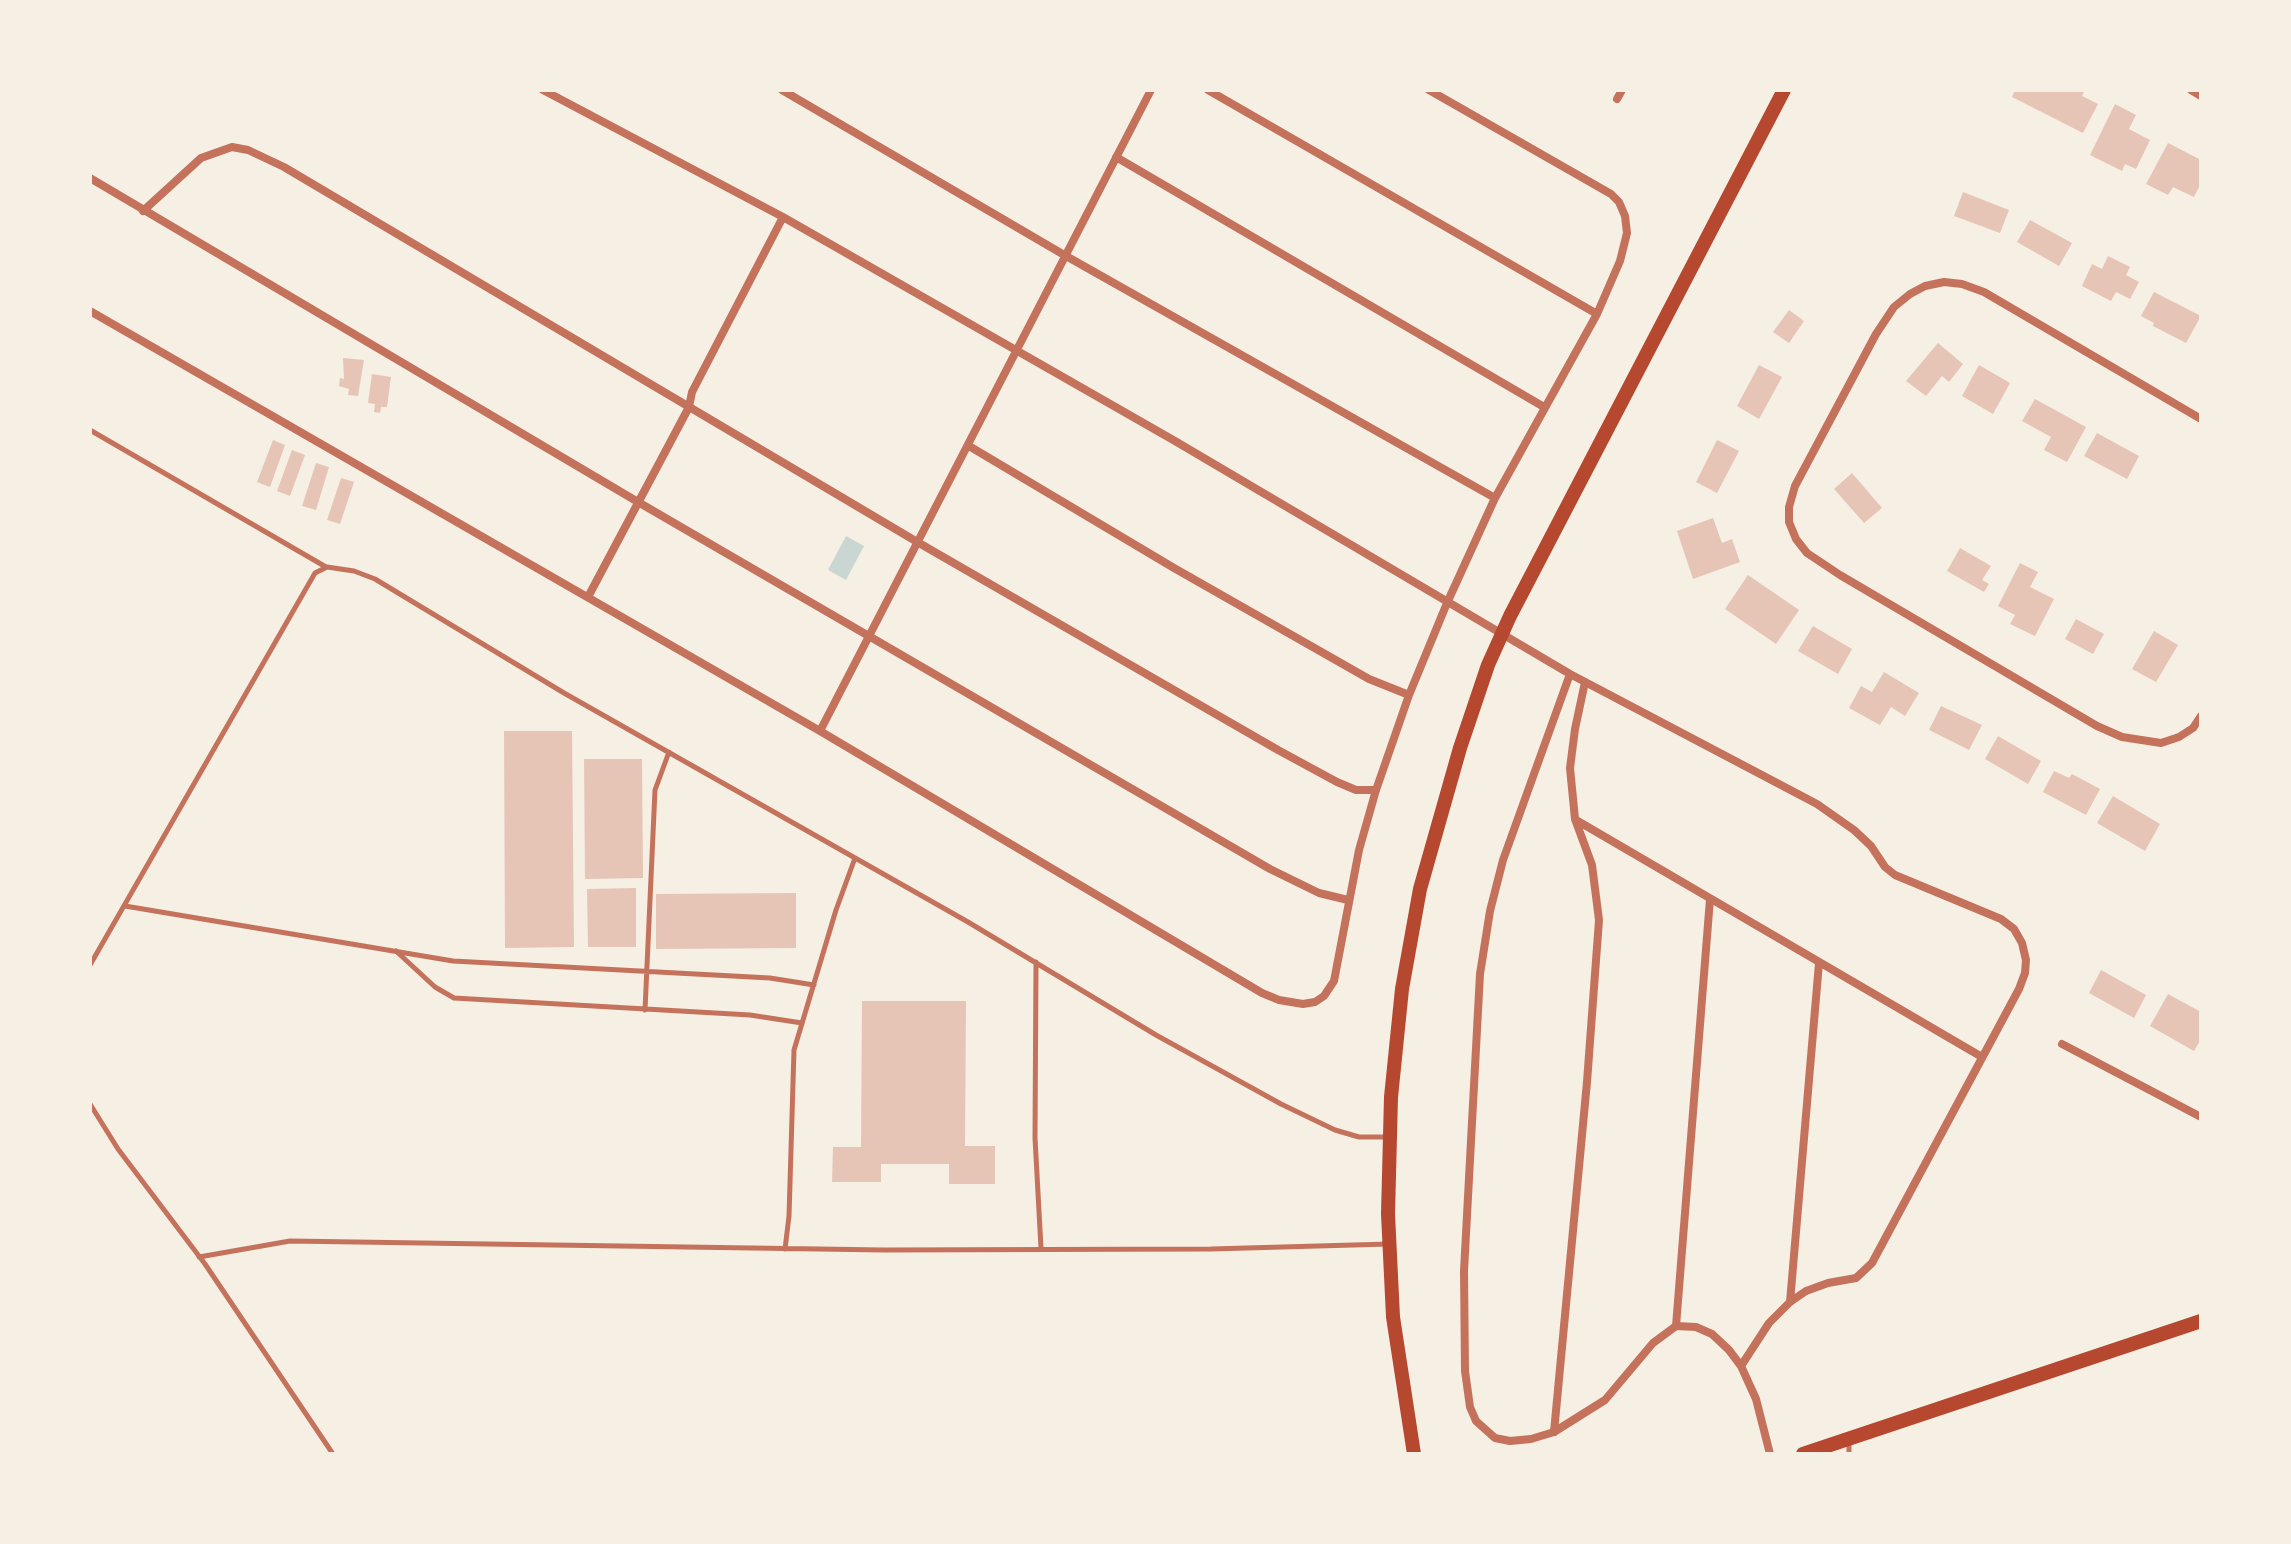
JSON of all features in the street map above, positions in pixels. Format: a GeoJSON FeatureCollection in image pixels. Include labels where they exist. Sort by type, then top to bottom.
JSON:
{"type":"FeatureCollection","features":[{"type":"Feature","properties":{"kind":"main road"},"geometry":{"type":"LineString","coordinates":[[1414,1454],[1393,1317],[1390,1137],[1402,989],[1420,889],[1460,748],[1488,665],[1784,90]]}},
{"type":"Feature","properties":{"kind":"main road"},"geometry":{"type":"LineString","coordinates":[[1803,1454],[1849,1447],[2201,1321]]}},
{"type":"Feature","properties":{"kind":"street"},"geometry":{"type":"LineString","coordinates":[[543,90],[783,217],[1175,441],[1570,674],[1817,804],[1854,830],[1895,875],[2001,919],[2014,929],[2022,943],[2025,973],[1872,1263],[1856,1278],[1817,1287],[1790,1302],[1769,1323],[1741,1366]]}},
{"type":"Feature","properties":{"kind":"street"},"geometry":{"type":"LineString","coordinates":[[782,90],[1066,256],[1495,498]]}},
{"type":"Feature","properties":{"kind":"street"},"geometry":{"type":"LineString","coordinates":[[820,731],[1151,90]]}},
{"type":"Feature","properties":{"kind":"street"},"geometry":{"type":"LineString","coordinates":[[1208,90],[1597,314]]}},
{"type":"Feature","properties":{"kind":"street"},"geometry":{"type":"LineString","coordinates":[[90,311],[820,731],[1262,993],[1303,1004],[1315,1002],[1324,996],[1334,981],[1348,900],[1376,790],[1409,695],[1447,603],[1495,498],[1597,314],[1627,233],[1625,216],[1619,202],[1611,194],[1429,90]]}},
{"type":"Feature","properties":{"kind":"street"},"geometry":{"type":"LineString","coordinates":[[2191,90],[2201,96]]}},
{"type":"Feature","properties":{"kind":"street"},"geometry":{"type":"LineString","coordinates":[[143,211],[201,158],[232,147],[248,150],[284,167],[919,543],[1337,782],[1356,790],[1376,790]]}},
{"type":"Feature","properties":{"kind":"street"},"geometry":{"type":"LineString","coordinates":[[1116,157],[1544,407]]}},
{"type":"Feature","properties":{"kind":"street"},"geometry":{"type":"LineString","coordinates":[[90,178],[638,502],[1270,869],[1319,893],[1348,900]]}},
{"type":"Feature","properties":{"kind":"street"},"geometry":{"type":"LineString","coordinates":[[588,597],[689,407],[692,392],[783,217]]}},
{"type":"Feature","properties":{"kind":"street"},"geometry":{"type":"LineString","coordinates":[[2201,419],[1984,292],[1953,283],[1925,286],[1894,307],[1876,334],[1795,486],[1789,507],[1789,522],[1796,539],[1807,553],[1840,575],[2110,731],[2134,740],[2161,743],[2193,728],[2201,716]]}},
{"type":"Feature","properties":{"kind":"street"},"geometry":{"type":"LineString","coordinates":[[969,446],[1369,679],[1409,695]]}},
{"type":"Feature","properties":{"kind":"street"},"geometry":{"type":"LineString","coordinates":[[1570,674],[1523,801],[1490,911],[1480,974],[1464,1271],[1465,1371],[1470,1407],[1476,1421],[1495,1438],[1510,1441],[1531,1439],[1554,1432],[1605,1400],[1653,1343],[1676,1326],[1696,1327],[1712,1334],[1741,1366],[1756,1399],[1770,1454]]}},
{"type":"Feature","properties":{"kind":"street"},"geometry":{"type":"LineString","coordinates":[[1554,1432],[1599,920],[1592,865],[1575,819],[1570,768],[1585,682]]}},
{"type":"Feature","properties":{"kind":"street"},"geometry":{"type":"LineString","coordinates":[[1575,819],[1982,1057]]}},
{"type":"Feature","properties":{"kind":"street"},"geometry":{"type":"LineString","coordinates":[[1676,1326],[1710,899]]}},
{"type":"Feature","properties":{"kind":"street"},"geometry":{"type":"LineString","coordinates":[[1790,1302],[1819,963]]}},
{"type":"Feature","properties":{"kind":"street"},"geometry":{"type":"LineString","coordinates":[[2062,1044],[2201,1117]]}},
{"type":"Feature","properties":{"kind":"lane"},"geometry":{"type":"LineString","coordinates":[[90,430],[327,567],[354,571],[375,579],[1036,962],[1156,1035],[1281,1104],[1335,1130],[1359,1137],[1390,1137]]}},
{"type":"Feature","properties":{"kind":"lane"},"geometry":{"type":"LineString","coordinates":[[90,965],[315,573],[327,567]]}},
{"type":"Feature","properties":{"kind":"lane"},"geometry":{"type":"LineString","coordinates":[[645,1010],[655,790],[669,752]]}},
{"type":"Feature","properties":{"kind":"lane"},"geometry":{"type":"LineString","coordinates":[[785,1249],[789,1216],[794,1050],[855,858]]}},
{"type":"Feature","properties":{"kind":"lane"},"geometry":{"type":"LineString","coordinates":[[124,906],[453,961],[770,978],[814,985]]}},
{"type":"Feature","properties":{"kind":"lane"},"geometry":{"type":"LineString","coordinates":[[395,950],[435,987],[454,998],[750,1015],[802,1023]]}},
{"type":"Feature","properties":{"kind":"lane"},"geometry":{"type":"LineString","coordinates":[[1036,962],[1035,1138],[1041,1248]]}},
{"type":"Feature","properties":{"kind":"lane"},"geometry":{"type":"LineString","coordinates":[[90,1104],[118,1149],[199,1257],[333,1454]]}},
{"type":"Feature","properties":{"kind":"lane"},"geometry":{"type":"LineString","coordinates":[[199,1257],[290,1241],[785,1249],[1211,1249],[1390,1244]]}},
{"type":"Feature","properties":{"kind":"shaded area"},"geometry":{"type":"Polygon","coordinates":[[[846,536],[864,546],[846,580],[828,570],[846,536]]]}},
{"type":"Feature","properties":{"kind":"building"},"geometry":{"type":"Polygon","coordinates":[[[2015,90],[2080,90],[2084,92],[2082,96],[2098,104],[2083,133],[2012,97],[2015,90]]]}},
{"type":"Feature","properties":{"kind":"building"},"geometry":{"type":"Polygon","coordinates":[[[2115,104],[2136,115],[2129,129],[2150,140],[2136,169],[2125,164],[2122,171],[2090,155],[2115,104]]]}},
{"type":"Feature","properties":{"kind":"building"},"geometry":{"type":"Polygon","coordinates":[[[2168,143],[2201,160],[2201,183],[2194,197],[2173,187],[2168,195],[2146,184],[2168,143]]]}},
{"type":"Feature","properties":{"kind":"building"},"geometry":{"type":"Polygon","coordinates":[[[1963,192],[2009,210],[2000,233],[1954,216],[1963,192]]]}},
{"type":"Feature","properties":{"kind":"building"},"geometry":{"type":"Polygon","coordinates":[[[2030,220],[2072,243],[2059,266],[2017,242],[2030,220]]]}},
{"type":"Feature","properties":{"kind":"building"},"geometry":{"type":"Polygon","coordinates":[[[2108,256],[2130,267],[2126,275],[2139,282],[2130,299],[2116,292],[2111,301],[2082,286],[2092,264],[2102,269],[2108,256]]]}},
{"type":"Feature","properties":{"kind":"building"},"geometry":{"type":"Polygon","coordinates":[[[2154,292],[2201,316],[2186,343],[2153,326],[2154,323],[2141,316],[2154,292]]]}},
{"type":"Feature","properties":{"kind":"building"},"geometry":{"type":"Polygon","coordinates":[[[1789,310],[1804,321],[1789,343],[1773,332],[1789,310]]]}},
{"type":"Feature","properties":{"kind":"building"},"geometry":{"type":"Polygon","coordinates":[[[1938,343],[1963,364],[1949,382],[1942,376],[1926,396],[1906,381],[1938,343]]]}},
{"type":"Feature","properties":{"kind":"building"},"geometry":{"type":"Polygon","coordinates":[[[343,358],[364,360],[358,396],[348,395],[349,389],[339,386],[340,378],[344,379],[343,358]]]}},
{"type":"Feature","properties":{"kind":"building"},"geometry":{"type":"Polygon","coordinates":[[[1759,365],[1782,377],[1759,419],[1737,406],[1759,365]]]}},
{"type":"Feature","properties":{"kind":"building"},"geometry":{"type":"Polygon","coordinates":[[[1979,365],[2010,383],[1993,414],[1962,396],[1979,365]]]}},
{"type":"Feature","properties":{"kind":"building"},"geometry":{"type":"Polygon","coordinates":[[[372,374],[391,377],[387,407],[381,407],[380,413],[374,412],[375,404],[368,403],[372,374]]]}},
{"type":"Feature","properties":{"kind":"building"},"geometry":{"type":"Polygon","coordinates":[[[2035,399],[2086,427],[2067,462],[2044,450],[2051,437],[2022,421],[2035,399]]]}},
{"type":"Feature","properties":{"kind":"building"},"geometry":{"type":"Polygon","coordinates":[[[2097,433],[2139,456],[2127,479],[2084,456],[2097,433]]]}},
{"type":"Feature","properties":{"kind":"building"},"geometry":{"type":"Polygon","coordinates":[[[273,440],[285,445],[270,487],[257,482],[273,440]]]}},
{"type":"Feature","properties":{"kind":"building"},"geometry":{"type":"Polygon","coordinates":[[[1717,440],[1739,451],[1717,493],[1696,482],[1717,440]]]}},
{"type":"Feature","properties":{"kind":"building"},"geometry":{"type":"Polygon","coordinates":[[[292,450],[305,455],[290,496],[277,491],[292,450]]]}},
{"type":"Feature","properties":{"kind":"building"},"geometry":{"type":"Polygon","coordinates":[[[316,463],[329,467],[316,510],[302,506],[316,463]]]}},
{"type":"Feature","properties":{"kind":"building"},"geometry":{"type":"Polygon","coordinates":[[[1852,473],[1882,508],[1864,523],[1834,489],[1852,473]]]}},
{"type":"Feature","properties":{"kind":"building"},"geometry":{"type":"Polygon","coordinates":[[[341,478],[354,482],[340,524],[327,520],[341,478]]]}},
{"type":"Feature","properties":{"kind":"building"},"geometry":{"type":"Polygon","coordinates":[[[1713,518],[1722,543],[1732,539],[1740,562],[1693,579],[1677,531],[1713,518]]]}},
{"type":"Feature","properties":{"kind":"building"},"geometry":{"type":"Polygon","coordinates":[[[1960,548],[1991,566],[1982,580],[1989,584],[1984,592],[1947,571],[1960,548]]]}},
{"type":"Feature","properties":{"kind":"building"},"geometry":{"type":"Polygon","coordinates":[[[2020,563],[2038,572],[2030,587],[2054,599],[2035,636],[2010,624],[2015,615],[1998,606],[2020,563]]]}},
{"type":"Feature","properties":{"kind":"building"},"geometry":{"type":"Polygon","coordinates":[[[1748,575],[1799,610],[1776,644],[1725,609],[1748,575]]]}},
{"type":"Feature","properties":{"kind":"building"},"geometry":{"type":"Polygon","coordinates":[[[2076,619],[2104,634],[2093,654],[2065,639],[2076,619]]]}},
{"type":"Feature","properties":{"kind":"building"},"geometry":{"type":"Polygon","coordinates":[[[1813,626],[1852,649],[1838,674],[1798,651],[1813,626]]]}},
{"type":"Feature","properties":{"kind":"building"},"geometry":{"type":"Polygon","coordinates":[[[2154,631],[2178,645],[2156,682],[2132,669],[2154,631]]]}},
{"type":"Feature","properties":{"kind":"building"},"geometry":{"type":"Polygon","coordinates":[[[1884,672],[1919,693],[1905,716],[1891,707],[1880,725],[1849,708],[1861,686],[1872,692],[1884,672]]]}},
{"type":"Feature","properties":{"kind":"building"},"geometry":{"type":"Polygon","coordinates":[[[1941,706],[1982,725],[1969,750],[1929,730],[1941,706]]]}},
{"type":"Feature","properties":{"kind":"building"},"geometry":{"type":"Polygon","coordinates":[[[504,731],[572,731],[574,947],[505,948],[504,731]]]}},
{"type":"Feature","properties":{"kind":"building"},"geometry":{"type":"Polygon","coordinates":[[[1998,736],[2041,761],[2028,784],[1985,759],[1998,736]]]}},
{"type":"Feature","properties":{"kind":"building"},"geometry":{"type":"Polygon","coordinates":[[[584,759],[642,759],[643,878],[585,879],[584,759]]]}},
{"type":"Feature","properties":{"kind":"building"},"geometry":{"type":"Polygon","coordinates":[[[2054,771],[2069,778],[2072,774],[2100,789],[2086,815],[2043,792],[2054,771]]]}},
{"type":"Feature","properties":{"kind":"building"},"geometry":{"type":"Polygon","coordinates":[[[2113,796],[2160,824],[2145,851],[2097,823],[2113,796]]]}},
{"type":"Feature","properties":{"kind":"building"},"geometry":{"type":"Polygon","coordinates":[[[636,888],[636,947],[588,947],[587,889],[636,888]]]}},
{"type":"Feature","properties":{"kind":"building"},"geometry":{"type":"Polygon","coordinates":[[[796,893],[796,948],[656,949],[656,894],[796,893]]]}},
{"type":"Feature","properties":{"kind":"building"},"geometry":{"type":"Polygon","coordinates":[[[2101,970],[2146,995],[2134,1018],[2089,993],[2101,970]]]}},
{"type":"Feature","properties":{"kind":"building"},"geometry":{"type":"Polygon","coordinates":[[[2168,994],[2201,1012],[2201,1039],[2194,1051],[2150,1026],[2168,994]]]}},
{"type":"Feature","properties":{"kind":"building"},"geometry":{"type":"Polygon","coordinates":[[[862,1001],[966,1001],[965,1146],[995,1146],[995,1184],[949,1184],[949,1164],[881,1164],[881,1182],[832,1182],[833,1147],[861,1147],[862,1001]]]}}]}
